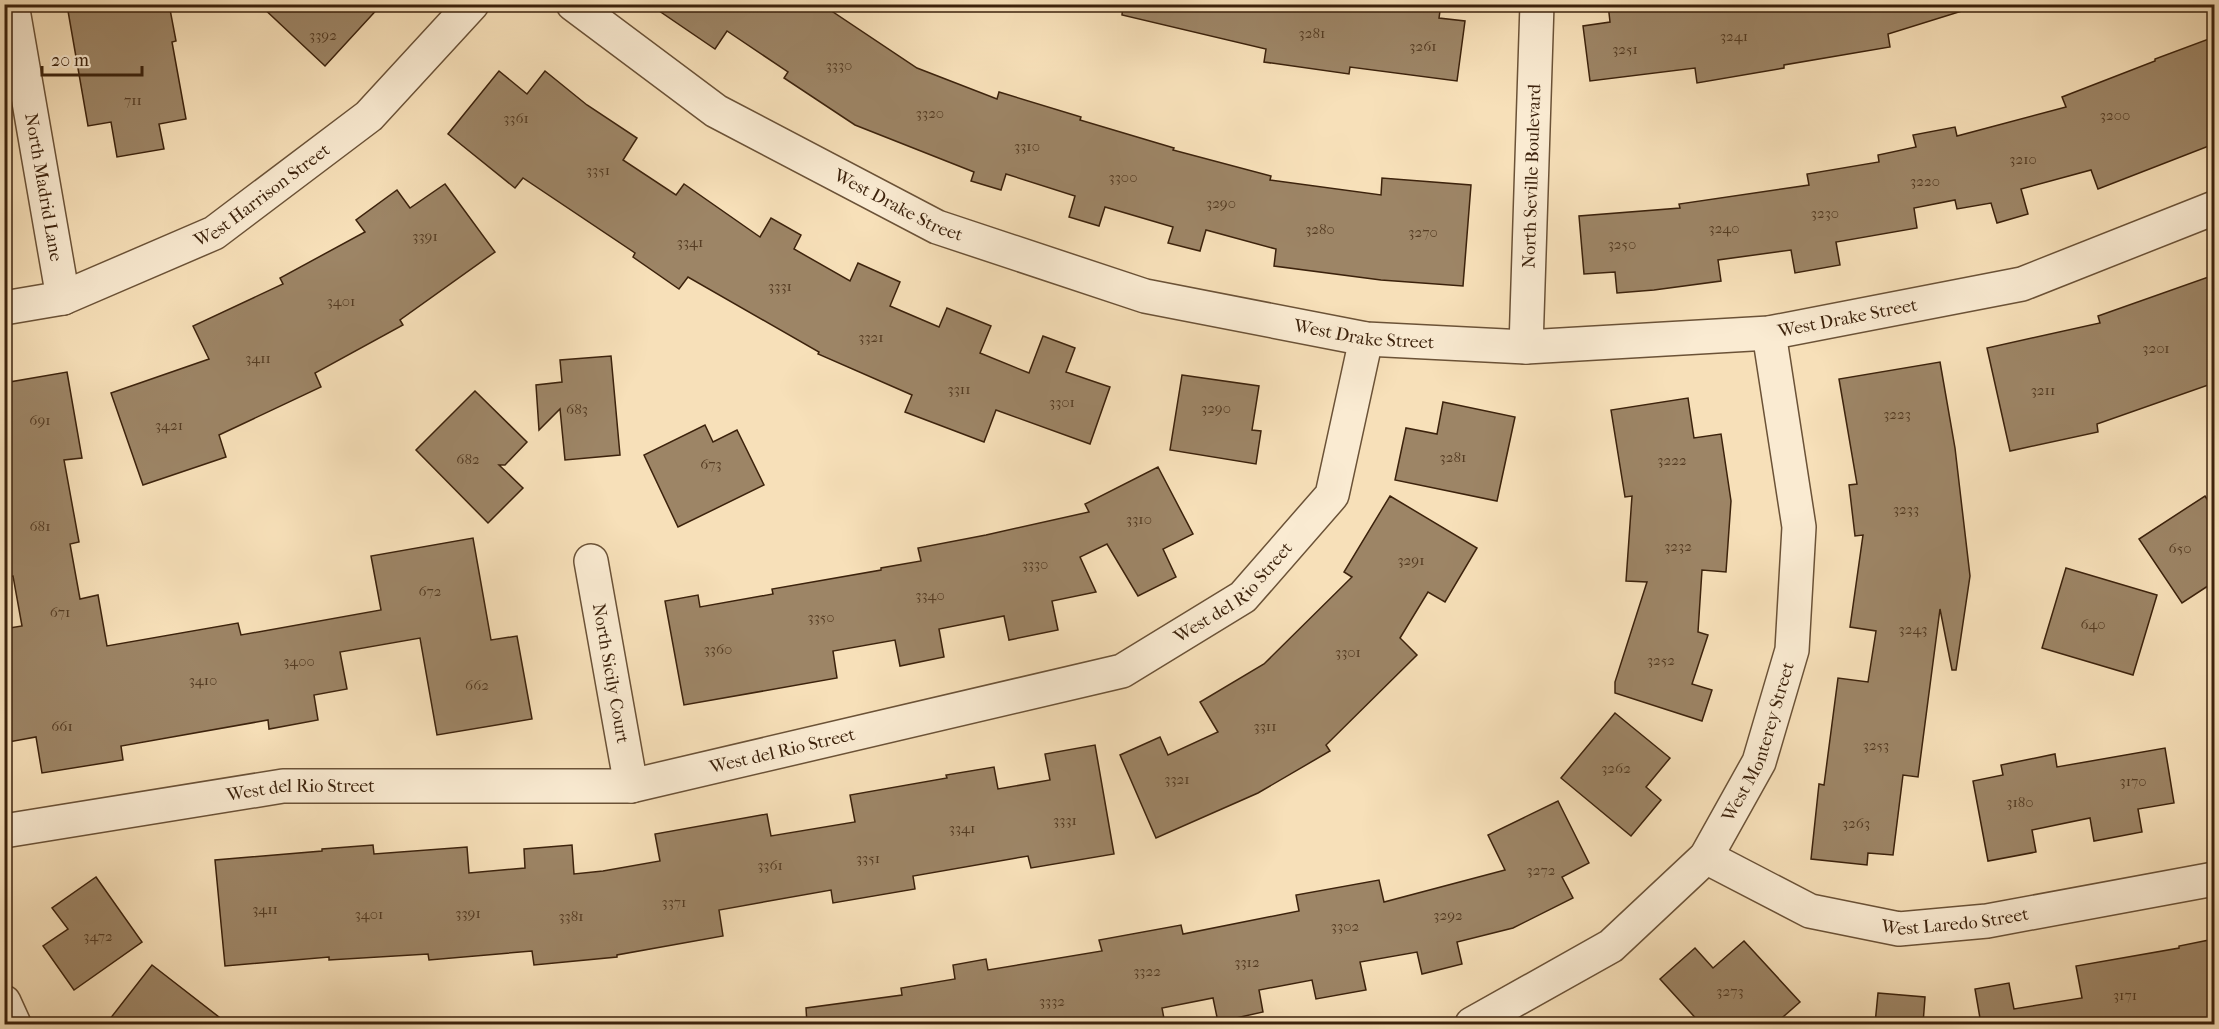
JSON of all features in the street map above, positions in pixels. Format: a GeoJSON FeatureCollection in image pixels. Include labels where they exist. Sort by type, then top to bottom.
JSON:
{"type":"FeatureCollection","features":[{"type":"Feature","properties":{"kind":"street","name":"North Madrid Lane"},"geometry":{"type":"LineString","coordinates":[[12,4],[63,298]]}},
{"type":"Feature","properties":{"kind":"street","name":"West Harrison Street"},"geometry":{"type":"LineString","coordinates":[[4,308],[63,298],[214,233],[369,116],[472,4]]}},
{"type":"Feature","properties":{"kind":"street","name":"West Drake Street"},"geometry":{"type":"LineString","coordinates":[[573,4],[716,111],[937,227],[1145,296],[1365,339],[1526,347],[1769,333],[2022,284],[2214,208]]}},
{"type":"Feature","properties":{"kind":"street","name":"North Seville Boulevard"},"geometry":{"type":"LineString","coordinates":[[1526,347],[1537,4]]}},
{"type":"Feature","properties":{"kind":"street","name":"West Monterey Street"},"geometry":{"type":"LineString","coordinates":[[1472,1024],[1611,946],[1706,856],[1759,762],[1792,650],[1799,527],[1769,333]]}},
{"type":"Feature","properties":{"kind":"street","name":"West del Rio Street"},"geometry":{"type":"LineString","coordinates":[[4,831],[283,786],[631,786],[1122,671],[1243,597],[1332,495],[1365,339]]}},
{"type":"Feature","properties":{"kind":"street","name":"North Sicily Court"},"geometry":{"type":"LineString","coordinates":[[591,561],[631,786]]}},
{"type":"Feature","properties":{"kind":"street","name":"West Laredo Street"},"geometry":{"type":"LineString","coordinates":[[1706,856],[1810,911],[1899,929],[1987,921],[2214,879]]}},
{"type":"Feature","properties":{"kind":"street"},"geometry":{"type":"LineString","coordinates":[[4,1002],[14,1024]]}},
{"type":"Feature","properties":{"kind":"building"},"geometry":{"type":"Polygon","coordinates":[[[102,4],[169,4],[176,41],[172,42],[186,119],[159,124],[164,149],[117,157],[111,122],[88,126],[68,11],[102,4]]]}},
{"type":"Feature","properties":{"kind":"building"},"geometry":{"type":"Polygon","coordinates":[[[259,4],[382,4],[325,66],[259,4]]]}},
{"type":"Feature","properties":{"kind":"building"},"geometry":{"type":"Polygon","coordinates":[[[649,4],[821,4],[917,68],[997,99],[999,92],[1081,117],[1080,120],[1174,148],[1173,150],[1271,176],[1270,180],[1381,195],[1382,178],[1471,185],[1463,286],[1381,280],[1274,266],[1276,249],[1206,230],[1200,251],[1168,243],[1173,227],[1105,207],[1099,226],[1069,217],[1075,196],[1006,174],[1001,190],[971,181],[974,172],[855,125],[784,78],[788,72],[727,31],[715,49],[649,4]]]}},
{"type":"Feature","properties":{"kind":"building"},"geometry":{"type":"Polygon","coordinates":[[[1123,4],[1441,4],[1439,18],[1465,21],[1457,81],[1350,67],[1349,74],[1264,62],[1266,49],[1122,15],[1123,4]]]}},
{"type":"Feature","properties":{"kind":"building"},"geometry":{"type":"Polygon","coordinates":[[[1608,4],[1961,4],[1962,11],[1888,34],[1890,47],[1784,65],[1784,68],[1697,83],[1695,68],[1590,81],[1583,26],[1610,22],[1608,4]]]}},
{"type":"Feature","properties":{"kind":"building"},"geometry":{"type":"Polygon","coordinates":[[[2214,37],[2214,144],[2098,189],[2091,170],[2021,189],[2028,214],[1997,223],[1991,203],[1957,209],[1955,200],[1914,208],[1917,228],[1836,242],[1840,265],[1795,273],[1791,250],[1718,260],[1721,281],[1654,290],[1617,293],[1615,272],[1584,274],[1579,216],[1680,208],[1679,204],[1809,185],[1807,174],[1879,162],[1878,155],[1916,147],[1913,135],[1955,127],[1957,136],[2066,107],[2062,97],[2214,37]]]}},
{"type":"Feature","properties":{"kind":"building"},"geometry":{"type":"Polygon","coordinates":[[[499,71],[527,94],[545,71],[587,105],[637,138],[623,160],[676,195],[684,184],[760,237],[771,218],[801,235],[794,249],[850,281],[858,263],[900,282],[890,306],[939,327],[947,308],[991,326],[980,353],[1029,373],[1043,336],[1075,348],[1066,372],[1110,387],[1090,444],[996,410],[984,442],[905,412],[912,395],[818,354],[819,352],[688,277],[679,289],[633,257],[635,253],[523,178],[515,188],[448,134],[499,71]]]}},
{"type":"Feature","properties":{"kind":"building"},"geometry":{"type":"Polygon","coordinates":[[[445,184],[495,252],[400,320],[403,325],[315,373],[321,387],[219,435],[226,457],[143,485],[111,393],[209,359],[193,326],[283,284],[280,278],[365,232],[356,220],[397,190],[410,208],[445,184]]]}},
{"type":"Feature","properties":{"kind":"building"},"geometry":{"type":"Polygon","coordinates":[[[2214,275],[2214,383],[2097,424],[2098,432],[2010,451],[1987,348],[2100,323],[2098,316],[2214,275]]]}},
{"type":"Feature","properties":{"kind":"building"},"geometry":{"type":"Polygon","coordinates":[[[611,356],[620,455],[565,460],[560,409],[539,430],[536,385],[562,382],[560,360],[611,356]]]}},
{"type":"Feature","properties":{"kind":"building"},"geometry":{"type":"Polygon","coordinates":[[[1940,362],[1955,448],[1970,576],[1956,670],[1952,670],[1940,609],[1918,777],[1903,775],[1893,855],[1868,853],[1867,865],[1811,859],[1819,784],[1824,785],[1838,678],[1868,682],[1876,631],[1850,627],[1863,535],[1855,536],[1849,485],[1857,484],[1839,379],[1940,362]]]}},
{"type":"Feature","properties":{"kind":"building"},"geometry":{"type":"Polygon","coordinates":[[[67,372],[82,458],[64,460],[79,542],[70,544],[80,599],[98,595],[107,646],[238,623],[241,635],[381,610],[371,556],[473,538],[491,640],[517,636],[532,719],[437,735],[420,638],[340,652],[347,689],[314,695],[318,720],[269,729],[268,720],[121,746],[123,760],[42,773],[36,737],[9,742],[4,714],[4,692],[9,692],[4,663],[4,629],[22,626],[13,576],[7,577],[4,562],[4,383],[67,372]]]}},
{"type":"Feature","properties":{"kind":"building"},"geometry":{"type":"Polygon","coordinates":[[[1182,375],[1259,386],[1252,430],[1261,431],[1256,464],[1170,450],[1182,375]]]}},
{"type":"Feature","properties":{"kind":"building"},"geometry":{"type":"Polygon","coordinates":[[[475,391],[527,442],[505,465],[499,465],[523,488],[488,523],[416,450],[475,391]]]}},
{"type":"Feature","properties":{"kind":"building"},"geometry":{"type":"Polygon","coordinates":[[[1688,398],[1694,438],[1721,434],[1731,501],[1726,572],[1702,570],[1698,632],[1708,635],[1692,684],[1712,690],[1702,721],[1615,693],[1615,682],[1647,582],[1626,581],[1632,496],[1625,497],[1611,410],[1688,398]]]}},
{"type":"Feature","properties":{"kind":"building"},"geometry":{"type":"Polygon","coordinates":[[[1443,402],[1515,417],[1497,501],[1395,480],[1406,428],[1437,434],[1443,402]]]}},
{"type":"Feature","properties":{"kind":"building"},"geometry":{"type":"Polygon","coordinates":[[[705,425],[713,442],[737,430],[764,485],[678,527],[644,455],[705,425]]]}},
{"type":"Feature","properties":{"kind":"building"},"geometry":{"type":"Polygon","coordinates":[[[1158,467],[1193,534],[1163,549],[1176,577],[1138,596],[1107,544],[1080,557],[1096,592],[1052,601],[1058,630],[1009,640],[1004,616],[939,629],[944,657],[900,666],[895,640],[833,651],[837,678],[684,705],[665,601],[698,595],[700,607],[773,594],[772,589],[921,561],[918,548],[1089,512],[1085,504],[1158,467]]]}},
{"type":"Feature","properties":{"kind":"building"},"geometry":{"type":"Polygon","coordinates":[[[1390,496],[1477,548],[1445,602],[1428,592],[1400,638],[1417,655],[1326,745],[1330,751],[1258,793],[1156,838],[1120,755],[1160,737],[1168,755],[1218,732],[1200,702],[1264,664],[1352,577],[1344,572],[1390,496]]]}},
{"type":"Feature","properties":{"kind":"building"},"geometry":{"type":"Polygon","coordinates":[[[2205,496],[2214,510],[2214,582],[2182,603],[2139,539],[2205,496]]]}},
{"type":"Feature","properties":{"kind":"building"},"geometry":{"type":"Polygon","coordinates":[[[2066,568],[2157,595],[2133,675],[2042,648],[2066,568]]]}},
{"type":"Feature","properties":{"kind":"building"},"geometry":{"type":"Polygon","coordinates":[[[1615,713],[1670,758],[1646,787],[1661,800],[1631,836],[1561,778],[1615,713]]]}},
{"type":"Feature","properties":{"kind":"building"},"geometry":{"type":"Polygon","coordinates":[[[1095,745],[1114,854],[1031,868],[1028,856],[913,876],[915,889],[833,903],[831,890],[719,910],[723,936],[617,955],[617,957],[534,965],[532,951],[429,960],[428,954],[329,960],[329,957],[225,966],[215,860],[373,845],[374,854],[467,847],[469,873],[525,868],[524,849],[572,845],[574,874],[603,871],[660,861],[655,834],[767,814],[771,836],[855,822],[850,795],[947,778],[946,775],[994,767],[998,789],[1050,780],[1045,754],[1095,745]]]}},
{"type":"Feature","properties":{"kind":"building"},"geometry":{"type":"Polygon","coordinates":[[[2165,748],[2174,803],[2138,809],[2142,832],[2094,841],[2090,818],[2032,830],[2036,852],[1988,861],[1973,781],[2003,775],[2001,765],[2055,754],[2057,767],[2165,748]]]}},
{"type":"Feature","properties":{"kind":"building"},"geometry":{"type":"Polygon","coordinates":[[[1558,801],[1589,863],[1562,877],[1573,898],[1513,928],[1457,942],[1462,964],[1422,974],[1417,952],[1360,962],[1366,990],[1316,999],[1312,980],[1259,990],[1263,1012],[1218,1022],[1213,998],[1162,1008],[1165,1024],[1115,1024],[1114,1019],[1085,1024],[807,1024],[806,1008],[902,995],[901,988],[955,979],[953,965],[986,959],[988,970],[1102,951],[1099,940],[1181,925],[1183,934],[1299,911],[1296,895],[1379,880],[1384,902],[1505,870],[1488,835],[1558,801]]]}},
{"type":"Feature","properties":{"kind":"building"},"geometry":{"type":"Polygon","coordinates":[[[96,877],[142,942],[74,990],[43,946],[68,929],[52,908],[96,877]]]}},
{"type":"Feature","properties":{"kind":"building"},"geometry":{"type":"Polygon","coordinates":[[[2214,939],[2214,1022],[2201,1024],[1981,1024],[1975,989],[2009,983],[2014,1009],[2082,998],[2076,966],[2179,948],[2179,946],[2214,939]]]}},
{"type":"Feature","properties":{"kind":"building"},"geometry":{"type":"Polygon","coordinates":[[[1744,941],[1800,1002],[1775,1024],[1701,1024],[1660,979],[1695,948],[1713,968],[1744,941]]]}},
{"type":"Feature","properties":{"kind":"building"},"geometry":{"type":"Polygon","coordinates":[[[152,965],[228,1024],[106,1024],[152,965]]]}},
{"type":"Feature","properties":{"kind":"building"},"geometry":{"type":"Polygon","coordinates":[[[1878,993],[1925,997],[1923,1024],[1875,1024],[1878,993]]]}}]}
